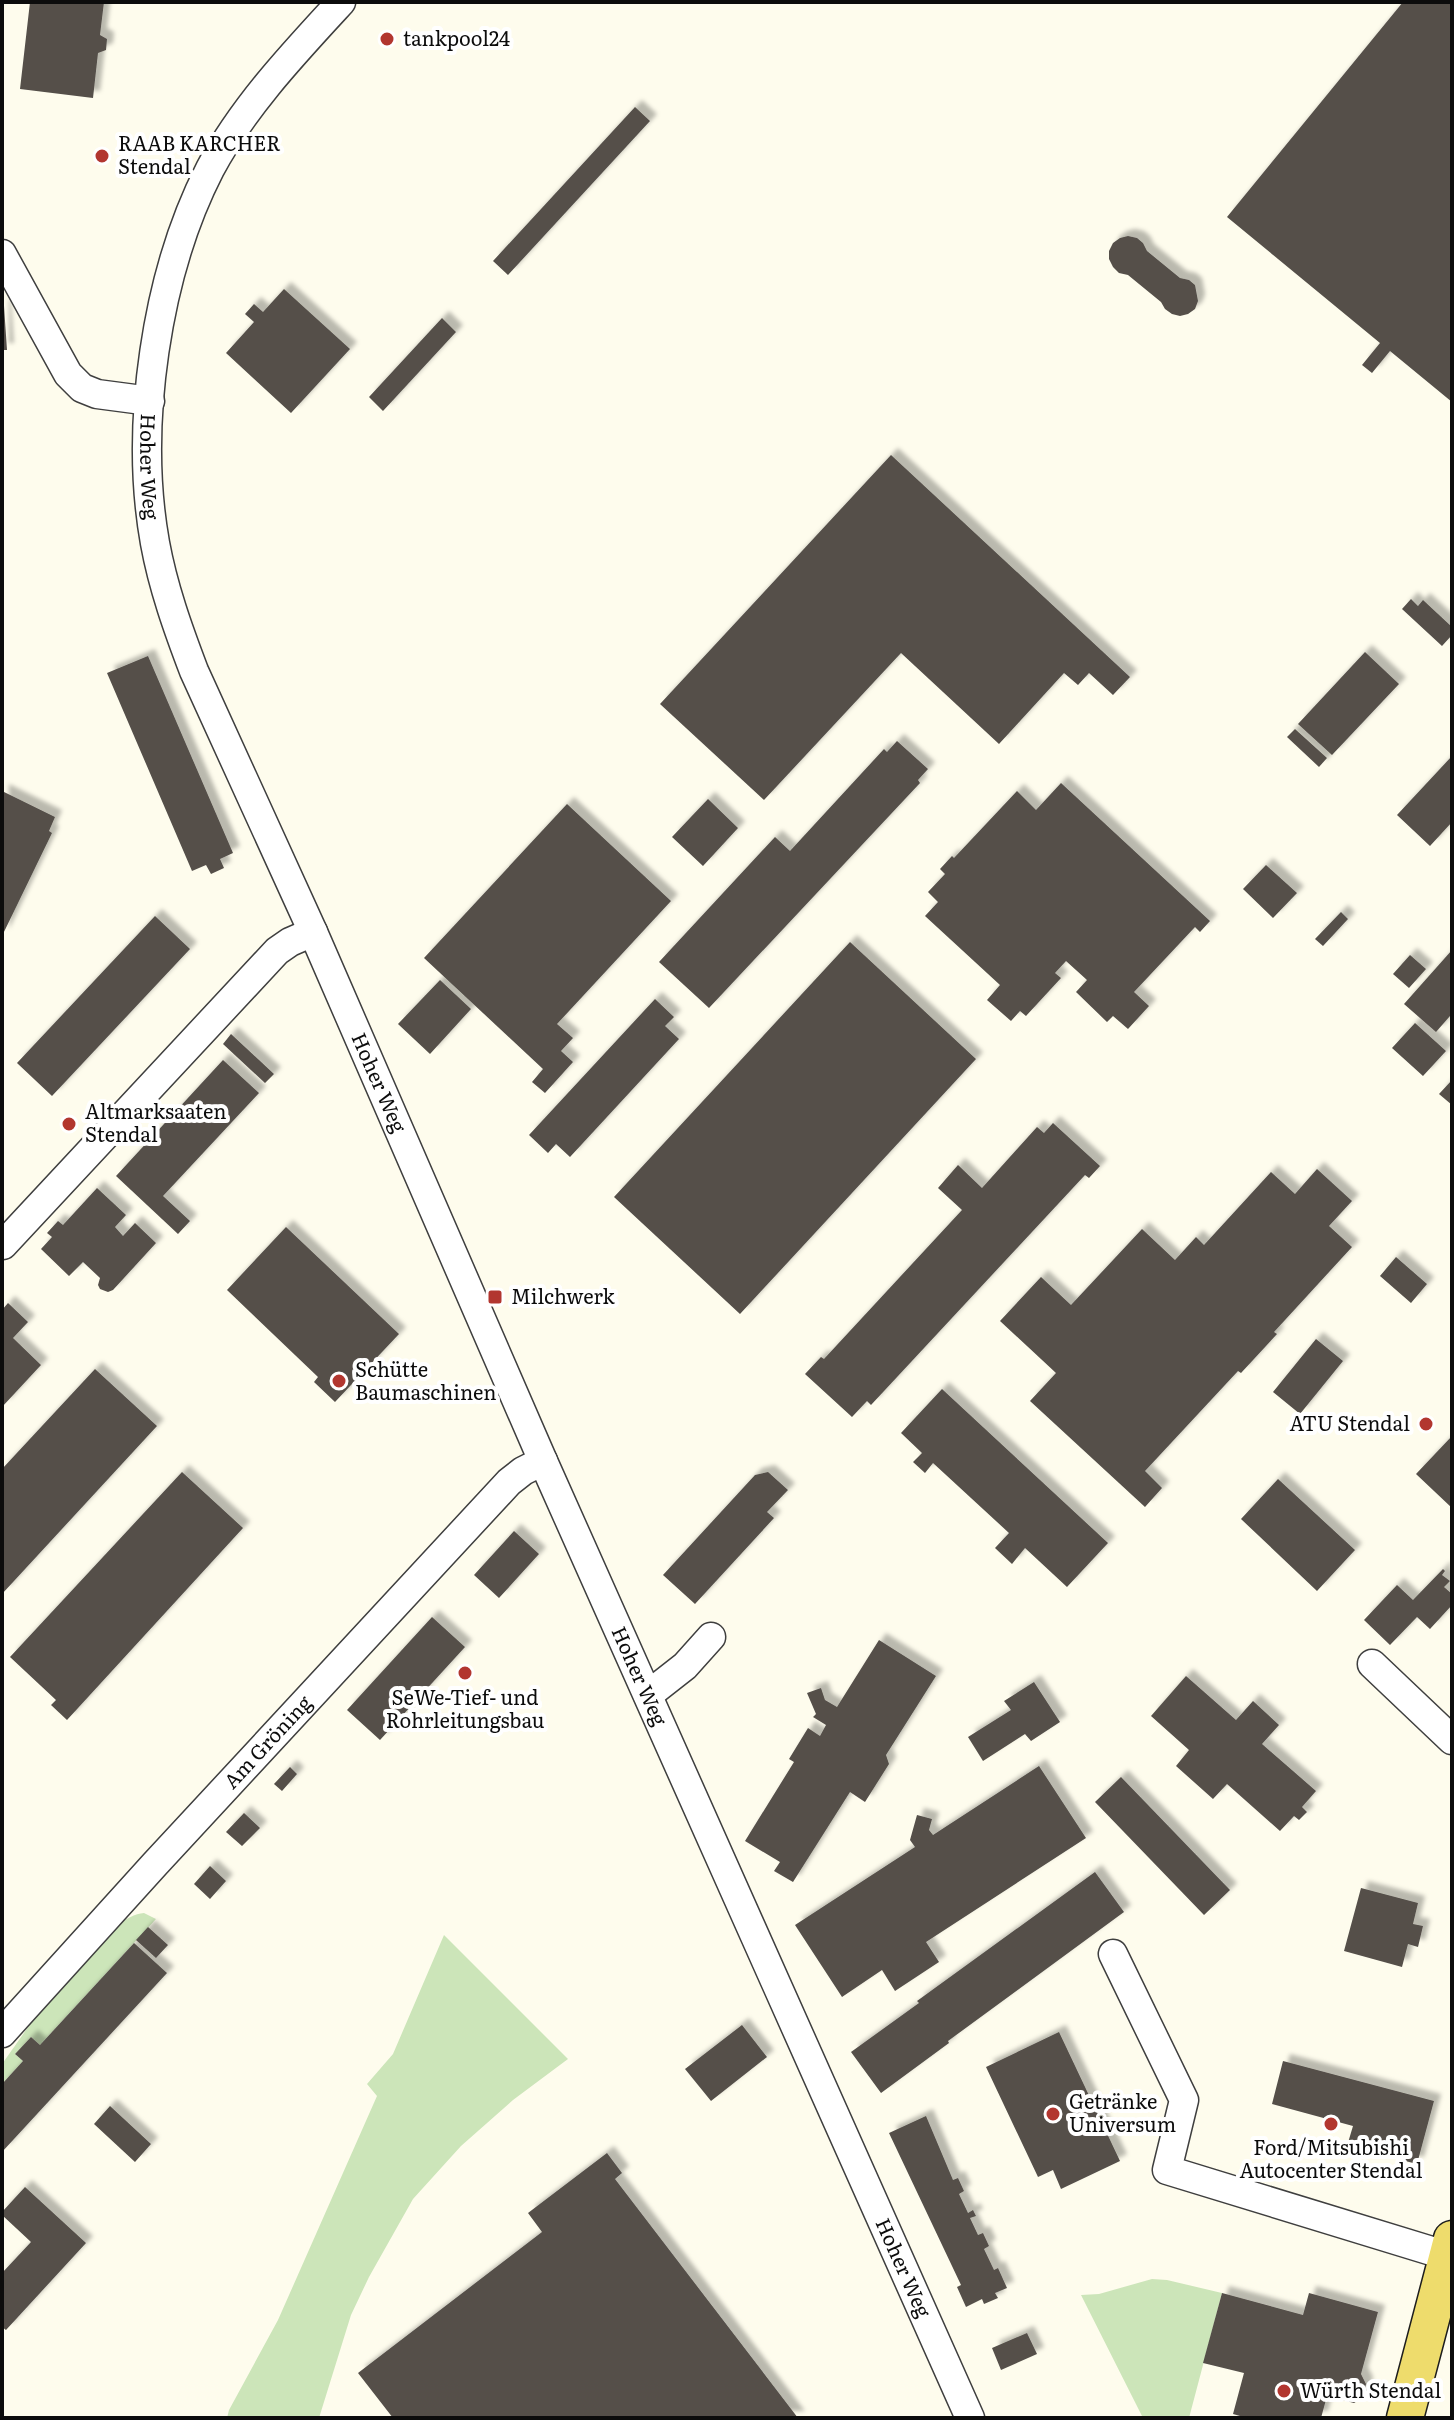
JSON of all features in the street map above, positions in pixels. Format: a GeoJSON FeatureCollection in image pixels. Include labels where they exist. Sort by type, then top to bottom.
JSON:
{"type":"FeatureCollection","features":[{"type":"Feature","properties":{"kind":"main road"},"geometry":{"type":"LineString","coordinates":[[1405,2418],[1450,2247]]}},
{"type":"Feature","properties":{"kind":"street","name":"Hoher Weg"},"geometry":{"type":"LineString","coordinates":[[341,2],[280,69],[237,125],[210,169],[170,274],[153,364],[148,449],[155,541],[177,627],[543,1461],[970,2418]]}},
{"type":"Feature","properties":{"kind":"street","name":"Hoher Weg"},"geometry":{"type":"LineString","coordinates":[[2,254],[68,374],[82,388],[97,394],[150,401]]}},
{"type":"Feature","properties":{"kind":"street"},"geometry":{"type":"LineString","coordinates":[[3,1245],[277,951],[313,932]]}},
{"type":"Feature","properties":{"kind":"street","name":"Am Gröning"},"geometry":{"type":"LineString","coordinates":[[2,2033],[509,1482],[543,1461]]}},
{"type":"Feature","properties":{"kind":"street"},"geometry":{"type":"LineString","coordinates":[[648,1695],[685,1666],[711,1637]]}},
{"type":"Feature","properties":{"kind":"street"},"geometry":{"type":"LineString","coordinates":[[1372,1664],[1452,1740]]}},
{"type":"Feature","properties":{"kind":"street"},"geometry":{"type":"LineString","coordinates":[[1113,1954],[1184,2100],[1167,2170],[1450,2247]]}},
{"type":"Feature","properties":{"kind":"green space"},"geometry":{"type":"Polygon","coordinates":[[[144,1913],[156,1919],[40,2045],[31,2037],[15,2054],[23,2061],[2,2084],[2,2064],[67,1976],[107,1933],[126,1919],[144,1913]]]}},
{"type":"Feature","properties":{"kind":"green space"},"geometry":{"type":"Polygon","coordinates":[[[444,1935],[568,2059],[513,2100],[461,2146],[413,2199],[351,2315],[319,2418],[227,2418],[278,2320],[377,2096],[367,2084],[393,2054],[444,1935]]]}},
{"type":"Feature","properties":{"kind":"green space"},"geometry":{"type":"Polygon","coordinates":[[[1152,2279],[1222,2293],[1189,2418],[1143,2418],[1081,2295],[1099,2294],[1152,2279]]]}},
{"type":"Feature","properties":{"kind":"building"},"geometry":{"type":"Polygon","coordinates":[[[30,2],[104,2],[100,35],[107,39],[106,50],[98,53],[93,98],[20,89],[30,2]]]}},
{"type":"Feature","properties":{"kind":"building"},"geometry":{"type":"Polygon","coordinates":[[[1403,2],[1452,2],[1452,402],[1390,351],[1372,373],[1362,365],[1380,343],[1227,217],[1403,2]]]}},
{"type":"Feature","properties":{"kind":"building"},"geometry":{"type":"Polygon","coordinates":[[[635,107],[650,121],[508,275],[493,261],[635,107]]]}},
{"type":"Feature","properties":{"kind":"building"},"geometry":{"type":"Polygon","coordinates":[[[1128,236],[1137,238],[1147,251],[1180,278],[1195,285],[1198,301],[1195,309],[1180,316],[1172,314],[1128,275],[1119,273],[1113,267],[1109,251],[1113,243],[1128,236]]]}},
{"type":"Feature","properties":{"kind":"building"},"geometry":{"type":"Polygon","coordinates":[[[284,289],[350,349],[291,413],[226,353],[254,322],[245,314],[254,304],[263,312],[284,289]]]}},
{"type":"Feature","properties":{"kind":"building"},"geometry":{"type":"Polygon","coordinates":[[[4,306],[7,350],[2,350],[4,306]]]}},
{"type":"Feature","properties":{"kind":"building"},"geometry":{"type":"Polygon","coordinates":[[[442,318],[456,332],[383,411],[369,397],[442,318]]]}},
{"type":"Feature","properties":{"kind":"building"},"geometry":{"type":"Polygon","coordinates":[[[891,455],[1130,677],[1113,695],[1089,673],[1078,685],[1064,673],[999,744],[901,653],[764,800],[660,704],[891,455]]]}},
{"type":"Feature","properties":{"kind":"building"},"geometry":{"type":"Polygon","coordinates":[[[1411,599],[1418,606],[1423,600],[1452,627],[1452,635],[1442,646],[1402,609],[1411,599]]]}},
{"type":"Feature","properties":{"kind":"building"},"geometry":{"type":"Polygon","coordinates":[[[1365,652],[1399,684],[1332,755],[1298,724],[1365,652]]]}},
{"type":"Feature","properties":{"kind":"building"},"geometry":{"type":"Polygon","coordinates":[[[148,656],[233,853],[220,859],[224,868],[211,874],[206,865],[192,871],[107,673],[148,656]]]}},
{"type":"Feature","properties":{"kind":"building"},"geometry":{"type":"Polygon","coordinates":[[[1295,729],[1327,758],[1319,767],[1287,737],[1295,729]]]}},
{"type":"Feature","properties":{"kind":"building"},"geometry":{"type":"Polygon","coordinates":[[[897,741],[928,769],[918,780],[920,783],[709,1008],[659,962],[775,837],[790,851],[884,749],[887,752],[897,741]]]}},
{"type":"Feature","properties":{"kind":"building"},"geometry":{"type":"Polygon","coordinates":[[[1452,756],[1452,822],[1430,846],[1397,815],[1452,756]]]}},
{"type":"Feature","properties":{"kind":"building"},"geometry":{"type":"Polygon","coordinates":[[[1061,783],[1210,921],[1200,932],[1195,927],[1134,992],[1149,1006],[1128,1029],[1113,1016],[1107,1022],[1076,992],[1087,980],[1066,961],[1055,973],[1061,978],[1026,1016],[1020,1011],[1011,1021],[987,1000],[1000,985],[925,916],[938,902],[928,892],[945,874],[940,869],[1017,791],[1036,810],[1061,783]]]}},
{"type":"Feature","properties":{"kind":"building"},"geometry":{"type":"Polygon","coordinates":[[[2,791],[55,817],[49,831],[52,833],[2,936],[2,791]]]}},
{"type":"Feature","properties":{"kind":"building"},"geometry":{"type":"Polygon","coordinates":[[[708,799],[738,828],[703,866],[672,837],[708,799]]]}},
{"type":"Feature","properties":{"kind":"building"},"geometry":{"type":"Polygon","coordinates":[[[567,804],[671,901],[557,1024],[573,1038],[561,1051],[573,1062],[545,1093],[532,1082],[543,1069],[424,958],[567,804]]]}},
{"type":"Feature","properties":{"kind":"building"},"geometry":{"type":"Polygon","coordinates":[[[1266,865],[1297,893],[1273,918],[1243,889],[1266,865]]]}},
{"type":"Feature","properties":{"kind":"building"},"geometry":{"type":"Polygon","coordinates":[[[1341,912],[1348,919],[1323,946],[1315,939],[1341,912]]]}},
{"type":"Feature","properties":{"kind":"building"},"geometry":{"type":"Polygon","coordinates":[[[155,916],[190,949],[52,1096],[17,1063],[155,916]]]}},
{"type":"Feature","properties":{"kind":"building"},"geometry":{"type":"Polygon","coordinates":[[[850,942],[976,1059],[740,1314],[614,1197],[850,942]]]}},
{"type":"Feature","properties":{"kind":"building"},"geometry":{"type":"Polygon","coordinates":[[[1452,950],[1452,1018],[1450,1016],[1436,1032],[1404,1004],[1452,950]]]}},
{"type":"Feature","properties":{"kind":"building"},"geometry":{"type":"Polygon","coordinates":[[[1410,955],[1426,969],[1409,988],[1393,974],[1410,955]]]}},
{"type":"Feature","properties":{"kind":"building"},"geometry":{"type":"Polygon","coordinates":[[[440,980],[471,1009],[430,1054],[398,1024],[440,980]]]}},
{"type":"Feature","properties":{"kind":"building"},"geometry":{"type":"Polygon","coordinates":[[[655,999],[674,1017],[665,1026],[679,1039],[570,1157],[556,1144],[548,1153],[529,1135],[655,999]]]}},
{"type":"Feature","properties":{"kind":"building"},"geometry":{"type":"Polygon","coordinates":[[[1415,1023],[1446,1051],[1423,1076],[1392,1048],[1415,1023]]]}},
{"type":"Feature","properties":{"kind":"building"},"geometry":{"type":"Polygon","coordinates":[[[231,1034],[274,1074],[265,1083],[223,1044],[231,1034]]]}},
{"type":"Feature","properties":{"kind":"building"},"geometry":{"type":"Polygon","coordinates":[[[223,1060],[259,1093],[163,1196],[190,1221],[178,1234],[116,1176],[223,1060]]]}},
{"type":"Feature","properties":{"kind":"building"},"geometry":{"type":"Polygon","coordinates":[[[1452,1080],[1452,1105],[1439,1094],[1452,1080]]]}},
{"type":"Feature","properties":{"kind":"building"},"geometry":{"type":"Polygon","coordinates":[[[1053,1123],[1100,1166],[1089,1178],[1085,1175],[871,1405],[867,1401],[852,1417],[805,1374],[821,1357],[824,1359],[962,1210],[938,1188],[958,1165],[982,1188],[1037,1127],[1044,1133],[1053,1123]]]}},
{"type":"Feature","properties":{"kind":"building"},"geometry":{"type":"Polygon","coordinates":[[[1317,1169],[1352,1201],[1329,1226],[1352,1247],[1241,1373],[1238,1371],[1145,1471],[1162,1488],[1145,1507],[1030,1401],[1056,1373],[1000,1321],[1041,1277],[1071,1305],[1142,1229],[1175,1260],[1196,1237],[1204,1245],[1271,1172],[1295,1194],[1317,1169]]]}},
{"type":"Feature","properties":{"kind":"building"},"geometry":{"type":"Polygon","coordinates":[[[97,1188],[126,1215],[115,1227],[123,1236],[135,1223],[156,1243],[108,1292],[100,1289],[100,1278],[83,1262],[69,1276],[41,1249],[52,1237],[47,1233],[58,1221],[63,1225],[97,1188]]]}},
{"type":"Feature","properties":{"kind":"building"},"geometry":{"type":"Polygon","coordinates":[[[286,1227],[399,1334],[335,1402],[314,1382],[318,1377],[227,1290],[286,1227]]]}},
{"type":"Feature","properties":{"kind":"building"},"geometry":{"type":"Polygon","coordinates":[[[1396,1257],[1427,1284],[1411,1303],[1380,1276],[1396,1257]]]}},
{"type":"Feature","properties":{"kind":"building"},"geometry":{"type":"Polygon","coordinates":[[[8,1303],[28,1322],[13,1338],[41,1365],[2,1407],[2,1310],[8,1303]]]}},
{"type":"Feature","properties":{"kind":"building"},"geometry":{"type":"Polygon","coordinates":[[[1316,1339],[1343,1361],[1300,1414],[1273,1392],[1316,1339]]]}},
{"type":"Feature","properties":{"kind":"building"},"geometry":{"type":"Polygon","coordinates":[[[95,1369],[157,1426],[2,1594],[2,1469],[95,1369]]]}},
{"type":"Feature","properties":{"kind":"building"},"geometry":{"type":"Polygon","coordinates":[[[942,1389],[1108,1543],[1067,1587],[1025,1548],[1012,1564],[995,1548],[1009,1533],[933,1463],[925,1473],[913,1462],[922,1453],[901,1433],[942,1389]]]}},
{"type":"Feature","properties":{"kind":"building"},"geometry":{"type":"Polygon","coordinates":[[[1452,1436],[1452,1508],[1416,1474],[1452,1436]]]}},
{"type":"Feature","properties":{"kind":"building"},"geometry":{"type":"Polygon","coordinates":[[[182,1472],[243,1528],[67,1720],[51,1705],[56,1700],[10,1657],[182,1472]]]}},
{"type":"Feature","properties":{"kind":"building"},"geometry":{"type":"Polygon","coordinates":[[[768,1472],[788,1490],[767,1512],[774,1518],[695,1604],[663,1575],[755,1475],[768,1472]]]}},
{"type":"Feature","properties":{"kind":"building"},"geometry":{"type":"Polygon","coordinates":[[[1278,1479],[1355,1550],[1317,1591],[1241,1519],[1278,1479]]]}},
{"type":"Feature","properties":{"kind":"building"},"geometry":{"type":"Polygon","coordinates":[[[514,1531],[539,1554],[499,1598],[474,1575],[514,1531]]]}},
{"type":"Feature","properties":{"kind":"building"},"geometry":{"type":"Polygon","coordinates":[[[1443,1569],[1442,1575],[1450,1581],[1444,1587],[1452,1594],[1452,1605],[1430,1629],[1417,1617],[1390,1645],[1364,1620],[1397,1585],[1413,1600],[1443,1569]]]}},
{"type":"Feature","properties":{"kind":"building"},"geometry":{"type":"Polygon","coordinates":[[[432,1617],[465,1647],[380,1740],[347,1710],[432,1617]]]}},
{"type":"Feature","properties":{"kind":"building"},"geometry":{"type":"Polygon","coordinates":[[[879,1640],[936,1676],[886,1755],[889,1764],[865,1802],[850,1792],[793,1882],[774,1871],[780,1862],[745,1841],[794,1762],[789,1759],[808,1728],[820,1736],[826,1725],[813,1717],[816,1714],[807,1693],[821,1688],[825,1700],[837,1707],[879,1640]]]}},
{"type":"Feature","properties":{"kind":"building"},"geometry":{"type":"Polygon","coordinates":[[[1186,1676],[1236,1720],[1253,1701],[1279,1725],[1262,1744],[1316,1791],[1302,1807],[1307,1812],[1299,1820],[1294,1816],[1280,1831],[1227,1784],[1213,1799],[1176,1766],[1189,1750],[1151,1716],[1186,1676]]]}},
{"type":"Feature","properties":{"kind":"building"},"geometry":{"type":"Polygon","coordinates":[[[1034,1682],[1060,1722],[1031,1741],[1025,1734],[983,1761],[968,1737],[1011,1710],[1004,1701],[1034,1682]]]}},
{"type":"Feature","properties":{"kind":"building"},"geometry":{"type":"Polygon","coordinates":[[[1039,1766],[1086,1838],[926,1942],[939,1962],[895,1991],[882,1970],[842,1997],[795,1925],[915,1847],[910,1840],[917,1815],[932,1819],[929,1830],[933,1835],[1039,1766]]]}},
{"type":"Feature","properties":{"kind":"building"},"geometry":{"type":"Polygon","coordinates":[[[290,1767],[297,1774],[282,1791],[274,1784],[290,1767]]]}},
{"type":"Feature","properties":{"kind":"building"},"geometry":{"type":"Polygon","coordinates":[[[1121,1777],[1230,1890],[1204,1915],[1095,1802],[1121,1777]]]}},
{"type":"Feature","properties":{"kind":"building"},"geometry":{"type":"Polygon","coordinates":[[[244,1813],[260,1828],[242,1846],[226,1832],[244,1813]]]}},
{"type":"Feature","properties":{"kind":"building"},"geometry":{"type":"Polygon","coordinates":[[[210,1866],[226,1881],[210,1899],[194,1884],[210,1866]]]}},
{"type":"Feature","properties":{"kind":"building"},"geometry":{"type":"Polygon","coordinates":[[[1095,1872],[1124,1912],[881,2093],[851,2052],[1095,1872]]]}},
{"type":"Feature","properties":{"kind":"building"},"geometry":{"type":"Polygon","coordinates":[[[1361,1888],[1418,1903],[1413,1924],[1423,1926],[1418,1947],[1408,1944],[1402,1967],[1344,1951],[1361,1888]]]}},
{"type":"Feature","properties":{"kind":"building"},"geometry":{"type":"Polygon","coordinates":[[[148,1927],[168,1945],[156,1958],[136,1940],[148,1927]]]}},
{"type":"Feature","properties":{"kind":"building"},"geometry":{"type":"Polygon","coordinates":[[[134,1943],[167,1973],[2,2152],[2,2084],[23,2061],[15,2054],[31,2037],[40,2045],[134,1943]]]}},
{"type":"Feature","properties":{"kind":"building"},"geometry":{"type":"Polygon","coordinates":[[[742,2025],[767,2057],[711,2101],[685,2069],[742,2025]]]}},
{"type":"Feature","properties":{"kind":"building","name":"Getränke Universum"},"geometry":{"type":"Polygon","coordinates":[[[1059,2032],[1120,2161],[1061,2189],[1053,2170],[1038,2177],[986,2067],[1059,2032]]]}},
{"type":"Feature","properties":{"kind":"building"},"geometry":{"type":"Polygon","coordinates":[[[1283,2061],[1434,2101],[1417,2164],[1347,2146],[1353,2126],[1272,2104],[1283,2061]]]}},
{"type":"Feature","properties":{"kind":"building"},"geometry":{"type":"Polygon","coordinates":[[[110,2106],[151,2144],[135,2162],[94,2124],[110,2106]]]}},
{"type":"Feature","properties":{"kind":"building"},"geometry":{"type":"Polygon","coordinates":[[[926,2116],[953,2180],[958,2178],[964,2191],[959,2194],[968,2213],[973,2210],[976,2216],[970,2218],[978,2235],[983,2233],[989,2246],[984,2249],[994,2270],[998,2268],[1007,2288],[995,2293],[998,2298],[984,2304],[982,2299],[966,2307],[957,2287],[961,2285],[889,2133],[926,2116]]]}},
{"type":"Feature","properties":{"kind":"building"},"geometry":{"type":"Polygon","coordinates":[[[607,2153],[622,2173],[615,2179],[798,2418],[393,2418],[358,2373],[542,2232],[528,2213],[607,2153]]]}},
{"type":"Feature","properties":{"kind":"building"},"geometry":{"type":"Polygon","coordinates":[[[25,2187],[86,2243],[6,2330],[2,2327],[2,2273],[31,2242],[2,2212],[25,2187]]]}},
{"type":"Feature","properties":{"kind":"building"},"geometry":{"type":"Polygon","coordinates":[[[1222,2293],[1303,2315],[1309,2293],[1378,2312],[1361,2374],[1366,2384],[1362,2398],[1354,2403],[1327,2396],[1321,2418],[1247,2418],[1233,2414],[1244,2373],[1203,2363],[1222,2293]]]}},
{"type":"Feature","properties":{"kind":"building"},"geometry":{"type":"Polygon","coordinates":[[[1027,2333],[1037,2354],[1001,2370],[992,2348],[1027,2333]]]}},
{"type":"Feature","properties":{"kind":"place","name":"tankpool24"},"geometry":{"type":"Point","coordinates":[387,39]}},
{"type":"Feature","properties":{"kind":"place","name":"RAAB KARCHER Stendal"},"geometry":{"type":"Point","coordinates":[102,156]}},
{"type":"Feature","properties":{"kind":"place","name":"Altmarksaaten Stendal"},"geometry":{"type":"Point","coordinates":[69,1124]}},
{"type":"Feature","properties":{"kind":"place","name":"Milchwerk"},"geometry":{"type":"Point","coordinates":[495,1297]}},
{"type":"Feature","properties":{"kind":"place","name":"Schütte Baumaschinen"},"geometry":{"type":"Point","coordinates":[339,1381]}},
{"type":"Feature","properties":{"kind":"place","name":"ATU Stendal"},"geometry":{"type":"Point","coordinates":[1426,1424]}},
{"type":"Feature","properties":{"kind":"place","name":"SeWe-Tief- und Rohrleitungsbau"},"geometry":{"type":"Point","coordinates":[465,1673]}},
{"type":"Feature","properties":{"kind":"place","name":"Getränke Universum"},"geometry":{"type":"Point","coordinates":[1053,2114]}},
{"type":"Feature","properties":{"kind":"place","name":"Ford/Mitsubishi Autocenter Stendal"},"geometry":{"type":"Point","coordinates":[1331,2124]}},
{"type":"Feature","properties":{"kind":"place","name":"Würth Stendal"},"geometry":{"type":"Point","coordinates":[1284,2391]}}]}
